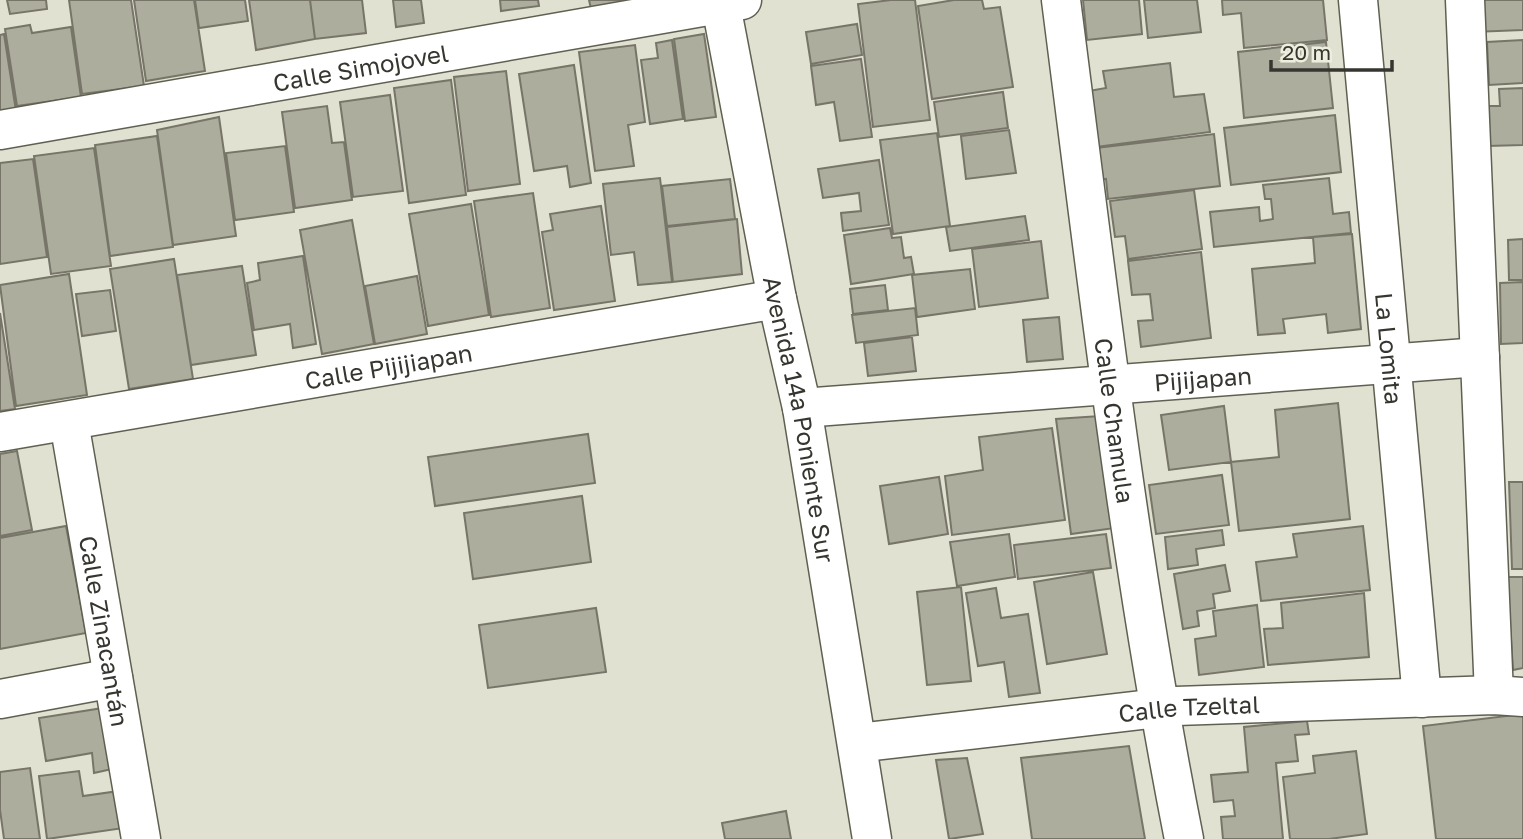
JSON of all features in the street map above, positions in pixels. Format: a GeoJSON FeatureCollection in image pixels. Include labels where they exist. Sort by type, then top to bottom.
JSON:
{"type":"FeatureCollection","features":[{"type":"Feature","properties":{"kind":"street","name":"Calle Chamula"},"geometry":{"type":"LineString","coordinates":[[1061,0],[1111,385],[1158,708],[1184,839]]}},
{"type":"Feature","properties":{"kind":"street","name":"La Lomita"},"geometry":{"type":"LineString","coordinates":[[1358,0],[1422,698]]}},
{"type":"Feature","properties":{"kind":"street"},"geometry":{"type":"LineString","coordinates":[[1465,0],[1480,357],[1509,696]]}},
{"type":"Feature","properties":{"kind":"street","name":"Calle Simojovel"},"geometry":{"type":"LineString","coordinates":[[0,130],[728,2]]}},
{"type":"Feature","properties":{"kind":"street","name":"Avenida 14a Poniente Sur"},"geometry":{"type":"LineString","coordinates":[[728,2],[777,299],[802,408],[872,839]]}},
{"type":"Feature","properties":{"kind":"street","name":"Calle Pijijiapan"},"geometry":{"type":"LineString","coordinates":[[0,432],[777,299]]}},
{"type":"Feature","properties":{"kind":"street","name":"Pijijapan"},"geometry":{"type":"LineString","coordinates":[[802,408],[1480,357]]}},
{"type":"Feature","properties":{"kind":"street","name":"Calle Zinacantán"},"geometry":{"type":"LineString","coordinates":[[69,422],[141,839]]}},
{"type":"Feature","properties":{"kind":"street"},"geometry":{"type":"LineString","coordinates":[[0,699],[113,678]]}},
{"type":"Feature","properties":{"kind":"street","name":"Calle Tzeltal"},"geometry":{"type":"LineString","coordinates":[[857,743],[1158,708],[1509,696]]}},
{"type":"Feature","properties":{"kind":"building"},"geometry":{"type":"Polygon","coordinates":[[[7,0],[46,0],[47,9],[10,14],[7,0]]]}},
{"type":"Feature","properties":{"kind":"building"},"geometry":{"type":"Polygon","coordinates":[[[69,0],[131,0],[144,86],[82,94],[69,0]]]}},
{"type":"Feature","properties":{"kind":"building"},"geometry":{"type":"Polygon","coordinates":[[[134,0],[194,0],[205,71],[146,81],[134,0]]]}},
{"type":"Feature","properties":{"kind":"building"},"geometry":{"type":"Polygon","coordinates":[[[195,0],[245,0],[248,21],[199,28],[195,0]]]}},
{"type":"Feature","properties":{"kind":"building"},"geometry":{"type":"Polygon","coordinates":[[[249,0],[310,0],[315,39],[256,50],[249,0]]]}},
{"type":"Feature","properties":{"kind":"building"},"geometry":{"type":"Polygon","coordinates":[[[310,0],[362,0],[366,33],[315,39],[310,0]]]}},
{"type":"Feature","properties":{"kind":"building"},"geometry":{"type":"Polygon","coordinates":[[[393,0],[421,0],[424,23],[396,27],[393,0]]]}},
{"type":"Feature","properties":{"kind":"building"},"geometry":{"type":"Polygon","coordinates":[[[500,0],[538,0],[539,6],[501,11],[500,0]]]}},
{"type":"Feature","properties":{"kind":"building"},"geometry":{"type":"Polygon","coordinates":[[[589,0],[671,0],[591,9],[589,0]]]}},
{"type":"Feature","properties":{"kind":"building"},"geometry":{"type":"Polygon","coordinates":[[[915,0],[930,120],[873,127],[858,4],[915,0]]]}},
{"type":"Feature","properties":{"kind":"building"},"geometry":{"type":"Polygon","coordinates":[[[954,0],[982,0],[984,9],[1000,7],[1013,87],[932,99],[918,6],[954,0]]]}},
{"type":"Feature","properties":{"kind":"building"},"geometry":{"type":"Polygon","coordinates":[[[1083,0],[1139,0],[1142,34],[1087,40],[1083,0]]]}},
{"type":"Feature","properties":{"kind":"building"},"geometry":{"type":"Polygon","coordinates":[[[1144,0],[1197,0],[1201,32],[1148,38],[1144,0]]]}},
{"type":"Feature","properties":{"kind":"building"},"geometry":{"type":"Polygon","coordinates":[[[1222,0],[1323,0],[1327,40],[1244,48],[1241,13],[1223,15],[1222,0]]]}},
{"type":"Feature","properties":{"kind":"building"},"geometry":{"type":"Polygon","coordinates":[[[1471,0],[1523,0],[1523,30],[1473,32],[1471,0]]]}},
{"type":"Feature","properties":{"kind":"building"},"geometry":{"type":"Polygon","coordinates":[[[857,24],[862,55],[811,64],[806,32],[857,24]]]}},
{"type":"Feature","properties":{"kind":"building"},"geometry":{"type":"Polygon","coordinates":[[[30,25],[32,33],[71,27],[81,97],[17,106],[5,29],[30,25]]]}},
{"type":"Feature","properties":{"kind":"building"},"geometry":{"type":"Polygon","coordinates":[[[4,34],[16,111],[0,113],[0,35],[4,34]]]}},
{"type":"Feature","properties":{"kind":"building"},"geometry":{"type":"Polygon","coordinates":[[[704,34],[716,117],[685,121],[674,39],[704,34]]]}},
{"type":"Feature","properties":{"kind":"building"},"geometry":{"type":"Polygon","coordinates":[[[672,40],[683,119],[650,124],[641,60],[658,58],[656,43],[672,40]]]}},
{"type":"Feature","properties":{"kind":"building"},"geometry":{"type":"Polygon","coordinates":[[[1523,40],[1523,83],[1489,85],[1487,42],[1523,40]]]}},
{"type":"Feature","properties":{"kind":"building"},"geometry":{"type":"Polygon","coordinates":[[[1326,42],[1333,108],[1244,118],[1238,52],[1326,42]]]}},
{"type":"Feature","properties":{"kind":"building"},"geometry":{"type":"Polygon","coordinates":[[[635,45],[645,122],[628,125],[634,166],[595,171],[579,52],[635,45]]]}},
{"type":"Feature","properties":{"kind":"building"},"geometry":{"type":"Polygon","coordinates":[[[861,59],[872,137],[840,141],[834,102],[816,105],[811,66],[861,59]]]}},
{"type":"Feature","properties":{"kind":"building"},"geometry":{"type":"Polygon","coordinates":[[[1170,63],[1174,97],[1204,94],[1210,132],[1096,147],[1083,92],[1106,88],[1103,71],[1170,63]]]}},
{"type":"Feature","properties":{"kind":"building"},"geometry":{"type":"Polygon","coordinates":[[[574,65],[591,183],[570,187],[567,166],[534,171],[519,74],[574,65]]]}},
{"type":"Feature","properties":{"kind":"building"},"geometry":{"type":"Polygon","coordinates":[[[506,71],[520,184],[468,191],[454,77],[506,71]]]}},
{"type":"Feature","properties":{"kind":"building"},"geometry":{"type":"Polygon","coordinates":[[[451,80],[466,195],[409,203],[394,88],[451,80]]]}},
{"type":"Feature","properties":{"kind":"building"},"geometry":{"type":"Polygon","coordinates":[[[1523,88],[1523,145],[1488,146],[1486,106],[1500,106],[1499,89],[1523,88]]]}},
{"type":"Feature","properties":{"kind":"building"},"geometry":{"type":"Polygon","coordinates":[[[1003,92],[1008,128],[939,137],[934,102],[1003,92]]]}},
{"type":"Feature","properties":{"kind":"building"},"geometry":{"type":"Polygon","coordinates":[[[390,95],[403,191],[353,197],[340,102],[390,95]]]}},
{"type":"Feature","properties":{"kind":"building"},"geometry":{"type":"Polygon","coordinates":[[[327,106],[332,143],[344,142],[352,200],[295,208],[282,112],[327,106]]]}},
{"type":"Feature","properties":{"kind":"building"},"geometry":{"type":"Polygon","coordinates":[[[1335,115],[1341,172],[1231,185],[1224,128],[1335,115]]]}},
{"type":"Feature","properties":{"kind":"building"},"geometry":{"type":"Polygon","coordinates":[[[219,117],[236,236],[173,245],[157,130],[219,117]]]}},
{"type":"Feature","properties":{"kind":"building"},"geometry":{"type":"Polygon","coordinates":[[[1009,130],[1016,173],[966,179],[961,136],[1009,130]]]}},
{"type":"Feature","properties":{"kind":"building"},"geometry":{"type":"Polygon","coordinates":[[[937,133],[950,226],[893,234],[880,140],[937,133]]]}},
{"type":"Feature","properties":{"kind":"building"},"geometry":{"type":"Polygon","coordinates":[[[1214,134],[1220,186],[1108,199],[1106,179],[1100,180],[1096,148],[1214,134]]]}},
{"type":"Feature","properties":{"kind":"building"},"geometry":{"type":"Polygon","coordinates":[[[157,136],[173,247],[110,256],[95,145],[157,136]]]}},
{"type":"Feature","properties":{"kind":"building"},"geometry":{"type":"Polygon","coordinates":[[[285,146],[294,212],[235,220],[226,153],[285,146]]]}},
{"type":"Feature","properties":{"kind":"building"},"geometry":{"type":"Polygon","coordinates":[[[94,148],[111,266],[51,274],[34,156],[94,148]]]}},
{"type":"Feature","properties":{"kind":"building"},"geometry":{"type":"Polygon","coordinates":[[[33,159],[47,257],[0,264],[0,163],[33,159]]]}},
{"type":"Feature","properties":{"kind":"building"},"geometry":{"type":"Polygon","coordinates":[[[879,160],[889,225],[843,231],[841,213],[861,211],[859,193],[823,198],[818,169],[879,160]]]}},
{"type":"Feature","properties":{"kind":"building"},"geometry":{"type":"Polygon","coordinates":[[[660,178],[672,282],[638,285],[634,252],[611,255],[603,184],[660,178]]]}},
{"type":"Feature","properties":{"kind":"building"},"geometry":{"type":"Polygon","coordinates":[[[1329,178],[1333,214],[1349,212],[1351,233],[1214,247],[1210,212],[1259,207],[1260,221],[1273,219],[1271,199],[1265,199],[1263,185],[1329,178]]]}},
{"type":"Feature","properties":{"kind":"building"},"geometry":{"type":"Polygon","coordinates":[[[730,179],[735,219],[667,226],[662,186],[730,179]]]}},
{"type":"Feature","properties":{"kind":"building"},"geometry":{"type":"Polygon","coordinates":[[[1194,190],[1202,249],[1128,259],[1125,236],[1115,237],[1110,201],[1194,190]]]}},
{"type":"Feature","properties":{"kind":"building"},"geometry":{"type":"Polygon","coordinates":[[[533,193],[550,308],[491,317],[474,201],[533,193]]]}},
{"type":"Feature","properties":{"kind":"building"},"geometry":{"type":"Polygon","coordinates":[[[471,204],[489,315],[428,326],[409,214],[471,204]]]}},
{"type":"Feature","properties":{"kind":"building"},"geometry":{"type":"Polygon","coordinates":[[[601,206],[615,301],[554,310],[542,232],[553,230],[550,214],[601,206]]]}},
{"type":"Feature","properties":{"kind":"building"},"geometry":{"type":"Polygon","coordinates":[[[1025,216],[1029,240],[950,251],[946,227],[1025,216]]]}},
{"type":"Feature","properties":{"kind":"building"},"geometry":{"type":"Polygon","coordinates":[[[737,219],[742,274],[673,282],[667,227],[737,219]]]}},
{"type":"Feature","properties":{"kind":"building"},"geometry":{"type":"Polygon","coordinates":[[[352,220],[374,344],[322,354],[300,230],[352,220]]]}},
{"type":"Feature","properties":{"kind":"building"},"geometry":{"type":"Polygon","coordinates":[[[890,228],[892,238],[901,237],[904,258],[911,257],[914,274],[851,284],[844,235],[890,228]]]}},
{"type":"Feature","properties":{"kind":"building"},"geometry":{"type":"Polygon","coordinates":[[[1352,234],[1361,329],[1328,333],[1326,314],[1283,319],[1285,333],[1258,335],[1252,269],[1315,263],[1313,237],[1352,234]]]}},
{"type":"Feature","properties":{"kind":"building"},"geometry":{"type":"Polygon","coordinates":[[[1523,239],[1523,280],[1509,280],[1508,240],[1523,239]]]}},
{"type":"Feature","properties":{"kind":"building"},"geometry":{"type":"Polygon","coordinates":[[[1041,241],[1048,298],[979,307],[972,249],[1041,241]]]}},
{"type":"Feature","properties":{"kind":"building"},"geometry":{"type":"Polygon","coordinates":[[[1201,252],[1211,338],[1141,347],[1138,321],[1153,320],[1150,294],[1132,295],[1128,261],[1201,252]]]}},
{"type":"Feature","properties":{"kind":"building"},"geometry":{"type":"Polygon","coordinates":[[[303,256],[316,344],[293,348],[290,324],[254,330],[247,283],[260,280],[258,263],[303,256]]]}},
{"type":"Feature","properties":{"kind":"building"},"geometry":{"type":"Polygon","coordinates":[[[174,259],[193,379],[129,389],[110,269],[174,259]]]}},
{"type":"Feature","properties":{"kind":"building"},"geometry":{"type":"Polygon","coordinates":[[[242,266],[256,355],[191,365],[177,275],[242,266]]]}},
{"type":"Feature","properties":{"kind":"building"},"geometry":{"type":"Polygon","coordinates":[[[970,269],[975,309],[917,317],[912,275],[970,269]]]}},
{"type":"Feature","properties":{"kind":"building"},"geometry":{"type":"Polygon","coordinates":[[[69,274],[87,395],[16,406],[0,285],[69,274]]]}},
{"type":"Feature","properties":{"kind":"building"},"geometry":{"type":"Polygon","coordinates":[[[417,276],[427,334],[375,344],[365,286],[417,276]]]}},
{"type":"Feature","properties":{"kind":"building"},"geometry":{"type":"Polygon","coordinates":[[[1523,282],[1523,343],[1501,344],[1500,283],[1523,282]]]}},
{"type":"Feature","properties":{"kind":"building"},"geometry":{"type":"Polygon","coordinates":[[[885,285],[888,310],[853,314],[850,289],[885,285]]]}},
{"type":"Feature","properties":{"kind":"building"},"geometry":{"type":"Polygon","coordinates":[[[110,290],[116,331],[82,336],[76,294],[110,290]]]}},
{"type":"Feature","properties":{"kind":"building"},"geometry":{"type":"Polygon","coordinates":[[[915,308],[918,335],[856,343],[852,315],[915,308]]]}},
{"type":"Feature","properties":{"kind":"building"},"geometry":{"type":"Polygon","coordinates":[[[0,313],[15,409],[0,411],[0,313]]]}},
{"type":"Feature","properties":{"kind":"building"},"geometry":{"type":"Polygon","coordinates":[[[1059,317],[1063,359],[1027,362],[1023,320],[1059,317]]]}},
{"type":"Feature","properties":{"kind":"building"},"geometry":{"type":"Polygon","coordinates":[[[912,337],[916,371],[868,376],[864,343],[912,337]]]}},
{"type":"Feature","properties":{"kind":"building"},"geometry":{"type":"Polygon","coordinates":[[[1338,403],[1350,519],[1239,531],[1231,462],[1279,457],[1275,410],[1338,403]]]}},
{"type":"Feature","properties":{"kind":"building"},"geometry":{"type":"Polygon","coordinates":[[[1224,406],[1231,462],[1169,470],[1161,415],[1224,406]]]}},
{"type":"Feature","properties":{"kind":"building"},"geometry":{"type":"Polygon","coordinates":[[[1100,416],[1115,528],[1071,534],[1056,419],[1100,416]]]}},
{"type":"Feature","properties":{"kind":"building"},"geometry":{"type":"Polygon","coordinates":[[[1052,428],[1065,520],[952,535],[945,476],[983,470],[979,437],[1052,428]]]}},
{"type":"Feature","properties":{"kind":"building"},"geometry":{"type":"Polygon","coordinates":[[[588,434],[595,483],[435,506],[428,457],[588,434]]]}},
{"type":"Feature","properties":{"kind":"building"},"geometry":{"type":"Polygon","coordinates":[[[17,451],[32,530],[0,536],[0,454],[17,451]]]}},
{"type":"Feature","properties":{"kind":"building"},"geometry":{"type":"Polygon","coordinates":[[[1222,475],[1229,525],[1156,534],[1149,485],[1222,475]]]}},
{"type":"Feature","properties":{"kind":"building"},"geometry":{"type":"Polygon","coordinates":[[[939,477],[948,534],[889,544],[880,486],[939,477]]]}},
{"type":"Feature","properties":{"kind":"building"},"geometry":{"type":"Polygon","coordinates":[[[1509,482],[1523,482],[1523,569],[1512,569],[1509,482]]]}},
{"type":"Feature","properties":{"kind":"building"},"geometry":{"type":"Polygon","coordinates":[[[582,496],[591,562],[473,579],[464,513],[582,496]]]}},
{"type":"Feature","properties":{"kind":"building"},"geometry":{"type":"Polygon","coordinates":[[[66,526],[86,633],[0,649],[0,538],[66,526]]]}},
{"type":"Feature","properties":{"kind":"building"},"geometry":{"type":"Polygon","coordinates":[[[1363,526],[1370,590],[1261,601],[1256,562],[1297,557],[1293,534],[1363,526]]]}},
{"type":"Feature","properties":{"kind":"building"},"geometry":{"type":"Polygon","coordinates":[[[1222,530],[1224,545],[1196,549],[1198,565],[1168,569],[1165,537],[1222,530]]]}},
{"type":"Feature","properties":{"kind":"building"},"geometry":{"type":"Polygon","coordinates":[[[1009,534],[1015,577],[957,586],[950,542],[1009,534]]]}},
{"type":"Feature","properties":{"kind":"building"},"geometry":{"type":"Polygon","coordinates":[[[1106,534],[1111,568],[1018,579],[1014,545],[1106,534]]]}},
{"type":"Feature","properties":{"kind":"building"},"geometry":{"type":"Polygon","coordinates":[[[1225,565],[1230,591],[1213,594],[1215,608],[1197,611],[1199,626],[1183,629],[1174,574],[1225,565]]]}},
{"type":"Feature","properties":{"kind":"building"},"geometry":{"type":"Polygon","coordinates":[[[1093,572],[1107,654],[1047,664],[1034,582],[1093,572]]]}},
{"type":"Feature","properties":{"kind":"building"},"geometry":{"type":"Polygon","coordinates":[[[1507,577],[1523,577],[1523,668],[1513,670],[1507,577]]]}},
{"type":"Feature","properties":{"kind":"building"},"geometry":{"type":"Polygon","coordinates":[[[961,587],[971,681],[927,685],[917,592],[961,587]]]}},
{"type":"Feature","properties":{"kind":"building"},"geometry":{"type":"Polygon","coordinates":[[[996,588],[1001,618],[1028,614],[1040,693],[1009,697],[1004,662],[978,666],[966,593],[996,588]]]}},
{"type":"Feature","properties":{"kind":"building"},"geometry":{"type":"Polygon","coordinates":[[[1364,593],[1369,657],[1268,665],[1264,629],[1283,628],[1281,603],[1364,593]]]}},
{"type":"Feature","properties":{"kind":"building"},"geometry":{"type":"Polygon","coordinates":[[[1257,605],[1264,667],[1199,675],[1195,639],[1216,636],[1213,611],[1257,605]]]}},
{"type":"Feature","properties":{"kind":"building"},"geometry":{"type":"Polygon","coordinates":[[[596,608],[606,672],[488,688],[479,625],[596,608]]]}},
{"type":"Feature","properties":{"kind":"building"},"geometry":{"type":"Polygon","coordinates":[[[103,708],[112,769],[94,773],[92,753],[46,761],[39,718],[103,708]]]}},
{"type":"Feature","properties":{"kind":"building"},"geometry":{"type":"Polygon","coordinates":[[[1523,714],[1523,839],[1436,839],[1423,726],[1523,714]]]}},
{"type":"Feature","properties":{"kind":"building"},"geometry":{"type":"Polygon","coordinates":[[[1307,721],[1309,734],[1295,735],[1298,761],[1276,763],[1283,839],[1223,839],[1221,817],[1235,816],[1233,800],[1214,802],[1211,775],[1248,772],[1244,727],[1307,721]]]}},
{"type":"Feature","properties":{"kind":"building"},"geometry":{"type":"Polygon","coordinates":[[[1129,746],[1145,839],[1032,839],[1021,758],[1129,746]]]}},
{"type":"Feature","properties":{"kind":"building"},"geometry":{"type":"Polygon","coordinates":[[[1356,751],[1367,834],[1329,839],[1290,839],[1283,777],[1315,773],[1313,756],[1356,751]]]}},
{"type":"Feature","properties":{"kind":"building"},"geometry":{"type":"Polygon","coordinates":[[[967,758],[983,834],[949,839],[936,760],[967,758]]]}},
{"type":"Feature","properties":{"kind":"building"},"geometry":{"type":"Polygon","coordinates":[[[30,768],[40,839],[4,839],[0,810],[0,772],[30,768]]]}},
{"type":"Feature","properties":{"kind":"building"},"geometry":{"type":"Polygon","coordinates":[[[79,771],[83,796],[119,791],[124,828],[47,839],[39,776],[79,771]]]}},
{"type":"Feature","properties":{"kind":"building"},"geometry":{"type":"Polygon","coordinates":[[[786,811],[791,839],[725,839],[722,823],[786,811]]]}}]}
